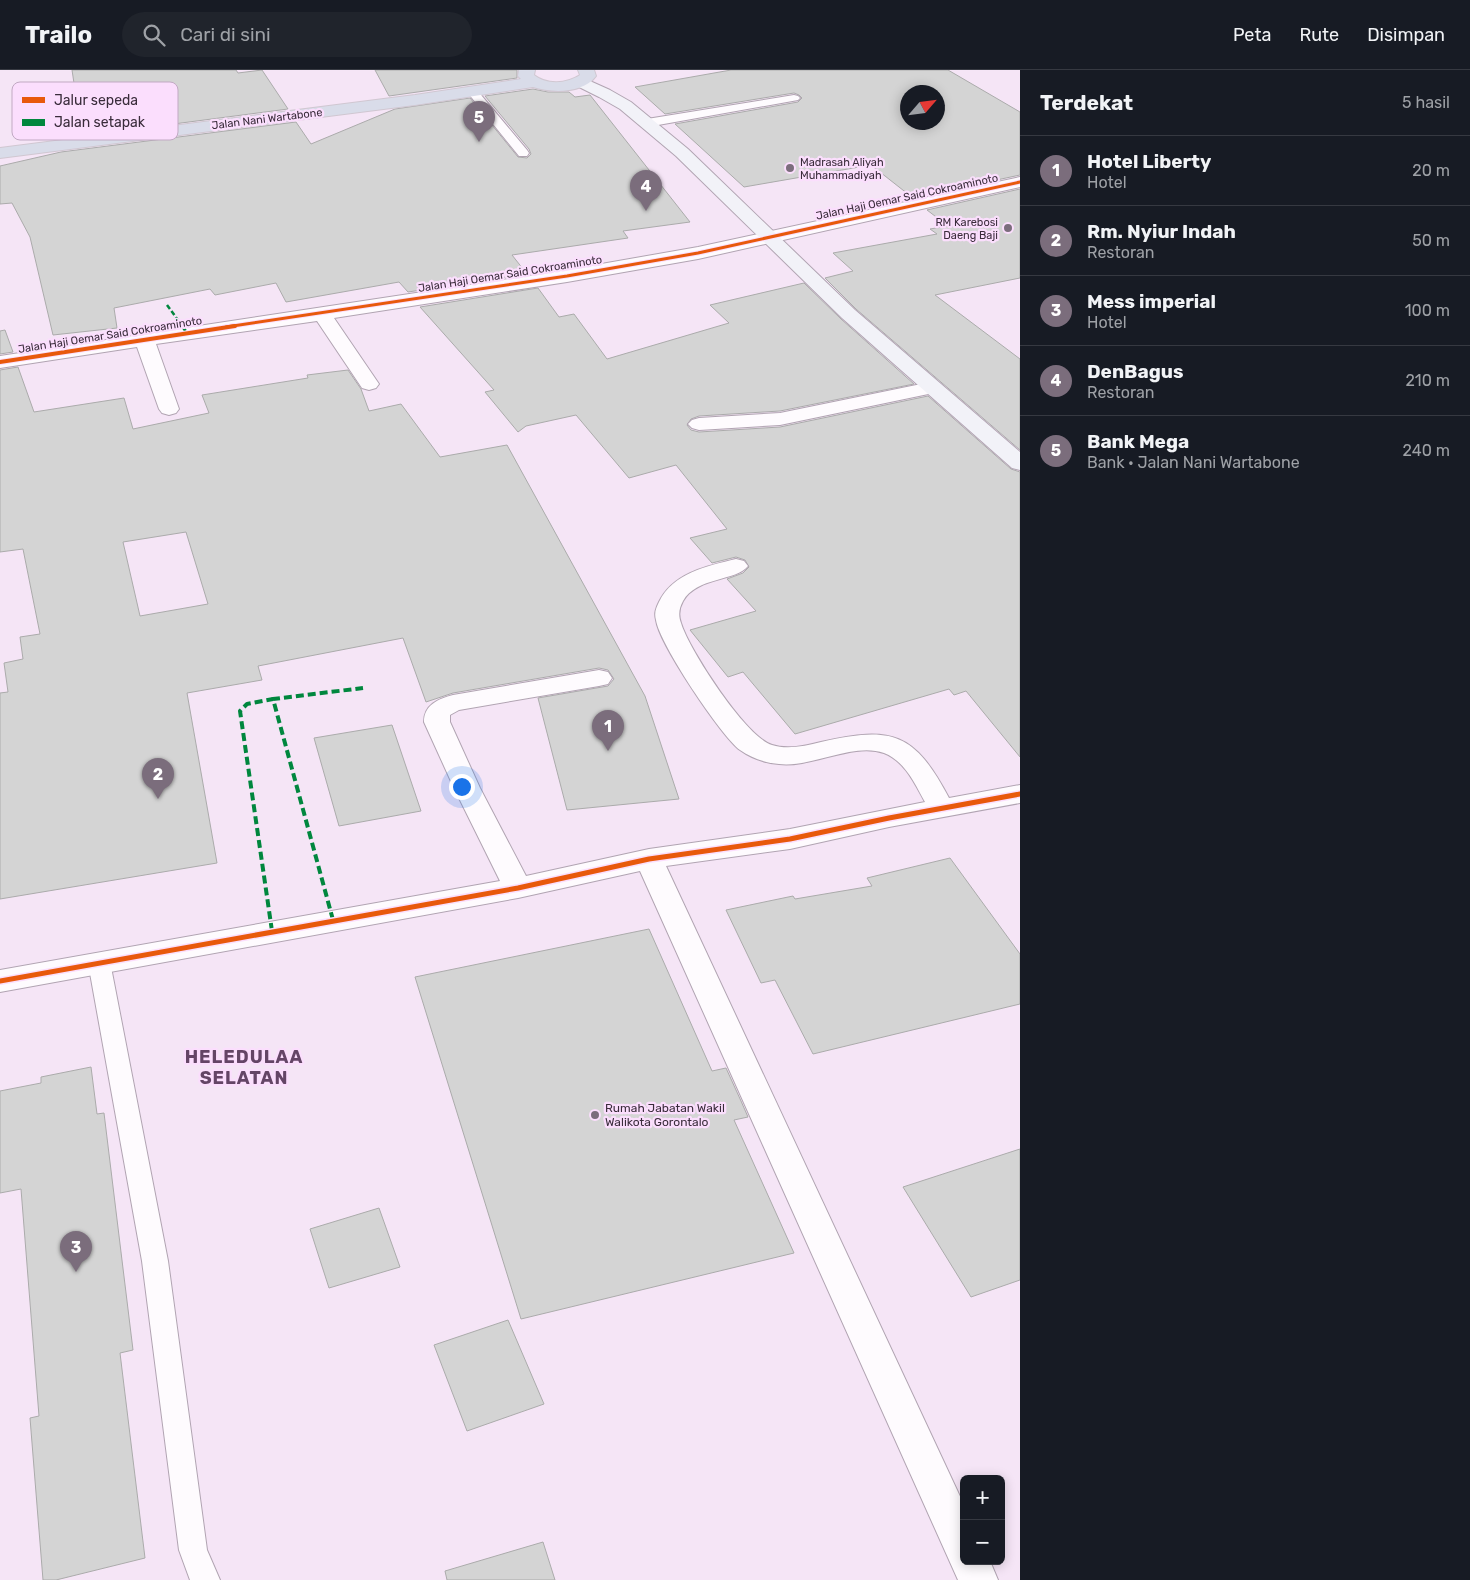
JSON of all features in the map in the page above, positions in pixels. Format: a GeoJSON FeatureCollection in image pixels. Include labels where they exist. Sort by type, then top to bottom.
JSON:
{"type":"FeatureCollection","features":[{"type":"Feature","properties":{"kind":"highway"},"geometry":{"type":"LineString","coordinates":[[529,74],[558,86],[583,76]]}},
{"type":"Feature","properties":{"kind":"highway","name":"Jalan Nani Wartabone"},"geometry":{"type":"LineString","coordinates":[[178,126],[472,91],[529,74]]}},
{"type":"Feature","properties":{"kind":"highway","name":"Jalan Nani Wartabone"},"geometry":{"type":"LineString","coordinates":[[178,123],[529,74]]}},
{"type":"Feature","properties":{"kind":"highway","name":"Jalan Nani Wartabone"},"geometry":{"type":"LineString","coordinates":[[0,153],[53,140]]}},
{"type":"Feature","properties":{"kind":"highway","name":"Jalan Nani Wartabone"},"geometry":{"type":"LineString","coordinates":[[0,142],[56,140]]}},
{"type":"Feature","properties":{"kind":"street"},"geometry":{"type":"LineString","coordinates":[[583,76],[625,104],[709,175],[834,299],[931,388],[1020,463]]}},
{"type":"Feature","properties":{"kind":"street","name":"Jalan Haji Oemar Said Cokroaminoto"},"geometry":{"type":"LineString","coordinates":[[0,362],[567,276],[698,253],[1020,182]]}},
{"type":"Feature","properties":{"kind":"street"},"geometry":{"type":"LineString","coordinates":[[322,314],[370,384]]}},
{"type":"Feature","properties":{"kind":"street"},"geometry":{"type":"LineString","coordinates":[[145,340],[169,409]]}},
{"type":"Feature","properties":{"kind":"street"},"geometry":{"type":"LineString","coordinates":[[700,424],[780,419],[931,388]]}},
{"type":"Feature","properties":{"kind":"street"},"geometry":{"type":"LineString","coordinates":[[736,566],[688,583],[672,598],[666,614],[673,636],[698,676],[743,738],[762,752],[786,756],[863,743],[882,743],[907,754],[919,769],[942,809]]}},
{"type":"Feature","properties":{"kind":"street"},"geometry":{"type":"LineString","coordinates":[[518,888],[467,788],[437,722],[437,714],[441,709],[453,703],[478,697],[599,678]]}},
{"type":"Feature","properties":{"kind":"street"},"geometry":{"type":"LineString","coordinates":[[0,982],[99,962],[518,888],[649,859],[790,840],[889,818],[1020,794]]}},
{"type":"Feature","properties":{"kind":"street"},"geometry":{"type":"LineString","coordinates":[[649,859],[960,1540]]}},
{"type":"Feature","properties":{"kind":"street"},"geometry":{"type":"LineString","coordinates":[[971,1565],[978,1580]]}},
{"type":"Feature","properties":{"kind":"lane"},"geometry":{"type":"LineString","coordinates":[[472,91],[523,153]]}},
{"type":"Feature","properties":{"kind":"lane"},"geometry":{"type":"LineString","coordinates":[[647,123],[794,98]]}},
{"type":"Feature","properties":{"kind":"lane"},"geometry":{"type":"LineString","coordinates":[[99,962],[155,1261],[193,1550],[206,1580]]}},
{"type":"Feature","properties":{"kind":"building"},"geometry":{"type":"Polygon","coordinates":[[[72,70],[236,70],[238,73],[262,70],[288,109],[178,123],[178,82],[74,82],[72,70]]]}},
{"type":"Feature","properties":{"kind":"building"},"geometry":{"type":"Polygon","coordinates":[[[375,70],[517,70],[517,78],[389,96],[375,70]]]}},
{"type":"Feature","properties":{"kind":"building"},"geometry":{"type":"Polygon","coordinates":[[[731,70],[948,70],[1020,112],[1020,175],[913,198],[871,165],[744,187],[675,124],[798,102],[802,98],[799,95],[794,93],[665,114],[635,87],[731,70]]]}},
{"type":"Feature","properties":{"kind":"building"},"geometry":{"type":"Polygon","coordinates":[[[533,89],[548,92],[569,92],[575,97],[590,95],[690,222],[623,231],[628,238],[512,255],[527,274],[408,292],[399,282],[286,302],[276,283],[215,295],[210,289],[114,308],[117,328],[53,335],[30,237],[12,203],[0,204],[0,166],[61,152],[155,140],[178,140],[178,137],[296,122],[311,144],[395,109],[470,98],[518,157],[527,158],[531,154],[529,149],[485,96],[533,89]]]}},
{"type":"Feature","properties":{"kind":"building"},"geometry":{"type":"Polygon","coordinates":[[[1020,189],[1020,278],[935,295],[1020,359],[1020,450],[856,309],[825,278],[853,271],[833,253],[937,234],[930,229],[948,226],[927,210],[1020,189]]]}},
{"type":"Feature","properties":{"kind":"building"},"geometry":{"type":"Polygon","coordinates":[[[804,283],[914,384],[780,411],[699,416],[691,419],[687,425],[691,430],[699,432],[780,427],[928,396],[1011,469],[1020,472],[1020,757],[966,691],[954,695],[949,689],[795,734],[743,672],[728,677],[690,630],[756,611],[727,579],[743,573],[749,567],[745,560],[736,557],[712,563],[690,538],[727,529],[676,465],[629,478],[576,415],[526,426],[518,432],[485,392],[494,390],[420,307],[538,288],[559,317],[574,314],[607,359],[729,323],[710,305],[804,283]]]}},
{"type":"Feature","properties":{"kind":"building"},"geometry":{"type":"Polygon","coordinates":[[[5,330],[13,352],[0,354],[0,331],[5,330]]]}},
{"type":"Feature","properties":{"kind":"building"},"geometry":{"type":"Polygon","coordinates":[[[18,367],[34,412],[124,398],[133,429],[209,413],[202,395],[308,378],[307,375],[348,370],[361,389],[369,411],[401,404],[440,457],[507,445],[645,696],[679,799],[567,810],[538,698],[608,686],[614,679],[608,670],[599,668],[453,693],[426,702],[403,638],[258,666],[262,680],[187,693],[217,863],[0,899],[0,693],[8,692],[4,663],[23,659],[20,637],[40,634],[23,549],[0,552],[0,370],[18,367]],[[186,532],[123,542],[140,616],[208,604],[186,532]]]}},
{"type":"Feature","properties":{"kind":"building"},"geometry":{"type":"Polygon","coordinates":[[[392,725],[421,811],[339,826],[314,738],[392,725]]]}},
{"type":"Feature","properties":{"kind":"building"},"geometry":{"type":"Polygon","coordinates":[[[950,858],[1020,954],[1020,1004],[813,1054],[775,980],[761,983],[726,910],[793,896],[795,899],[872,886],[867,878],[950,858]]]}},
{"type":"Feature","properties":{"kind":"building","name":"Rumah Jabatan Wakil Walikota Gorontalo"},"geometry":{"type":"Polygon","coordinates":[[[649,929],[712,1071],[726,1068],[741,1101],[748,1117],[734,1120],[794,1253],[521,1319],[415,977],[649,929]]]}},
{"type":"Feature","properties":{"kind":"building"},"geometry":{"type":"Polygon","coordinates":[[[91,1067],[97,1114],[104,1113],[133,1350],[120,1353],[145,1558],[56,1580],[43,1580],[30,1418],[39,1416],[21,1189],[0,1193],[0,1091],[41,1083],[41,1077],[91,1067]]]}},
{"type":"Feature","properties":{"kind":"building"},"geometry":{"type":"Polygon","coordinates":[[[1020,1149],[1020,1280],[971,1297],[903,1187],[1020,1149]]]}},
{"type":"Feature","properties":{"kind":"building"},"geometry":{"type":"Polygon","coordinates":[[[379,1208],[400,1267],[329,1288],[310,1229],[379,1208]]]}},
{"type":"Feature","properties":{"kind":"building"},"geometry":{"type":"Polygon","coordinates":[[[508,1320],[544,1404],[467,1431],[434,1345],[508,1320]]]}},
{"type":"Feature","properties":{"kind":"building"},"geometry":{"type":"Polygon","coordinates":[[[543,1542],[555,1580],[447,1580],[445,1571],[543,1542]]]}},
{"type":"Feature","properties":{"kind":"marked path"},"geometry":{"type":"LineString","coordinates":[[167,305],[187,333]]}},
{"type":"Feature","properties":{"kind":"marked path"},"geometry":{"type":"LineString","coordinates":[[333,920],[273,699],[363,688]]}},
{"type":"Feature","properties":{"kind":"marked path"},"geometry":{"type":"LineString","coordinates":[[272,931],[240,711],[247,704],[273,699]]}},
{"type":"Feature","properties":{"kind":"cycle path"},"geometry":{"type":"LineString","coordinates":[[0,362],[567,276],[698,253],[1020,182]]}},
{"type":"Feature","properties":{"kind":"cycle path"},"geometry":{"type":"LineString","coordinates":[[0,981],[518,888],[649,859],[790,839],[889,818],[1020,794]]}},
{"type":"Feature","properties":{"kind":"place","name":"Bank Mega"},"geometry":{"type":"Point","coordinates":[479,142]}},
{"type":"Feature","properties":{"kind":"place","name":"Madrasah Aliyah Muhammadiyah"},"geometry":{"type":"Point","coordinates":[790,168]}},
{"type":"Feature","properties":{"kind":"place","name":"DenBagus"},"geometry":{"type":"Point","coordinates":[646,211]}},
{"type":"Feature","properties":{"kind":"place","name":"RM Karebosi Daeng Baji"},"geometry":{"type":"Point","coordinates":[1008,228]}},
{"type":"Feature","properties":{"kind":"place","name":"Hotel Liberty"},"geometry":{"type":"Point","coordinates":[608,751]}},
{"type":"Feature","properties":{"kind":"place","name":"Rm. Nyiur Indah"},"geometry":{"type":"Point","coordinates":[158,799]}},
{"type":"Feature","properties":{"kind":"place","name":"Rumah Jabatan Wakil Walikota Gorontalo"},"geometry":{"type":"Point","coordinates":[595,1115]}},
{"type":"Feature","properties":{"kind":"place","name":"Mess imperial"},"geometry":{"type":"Point","coordinates":[76,1272]}},
{"type":"Feature","properties":{"kind":"district","name":"HELEDULAA SELATAN"},"geometry":{"type":"Point","coordinates":[244,1068]}}]}
